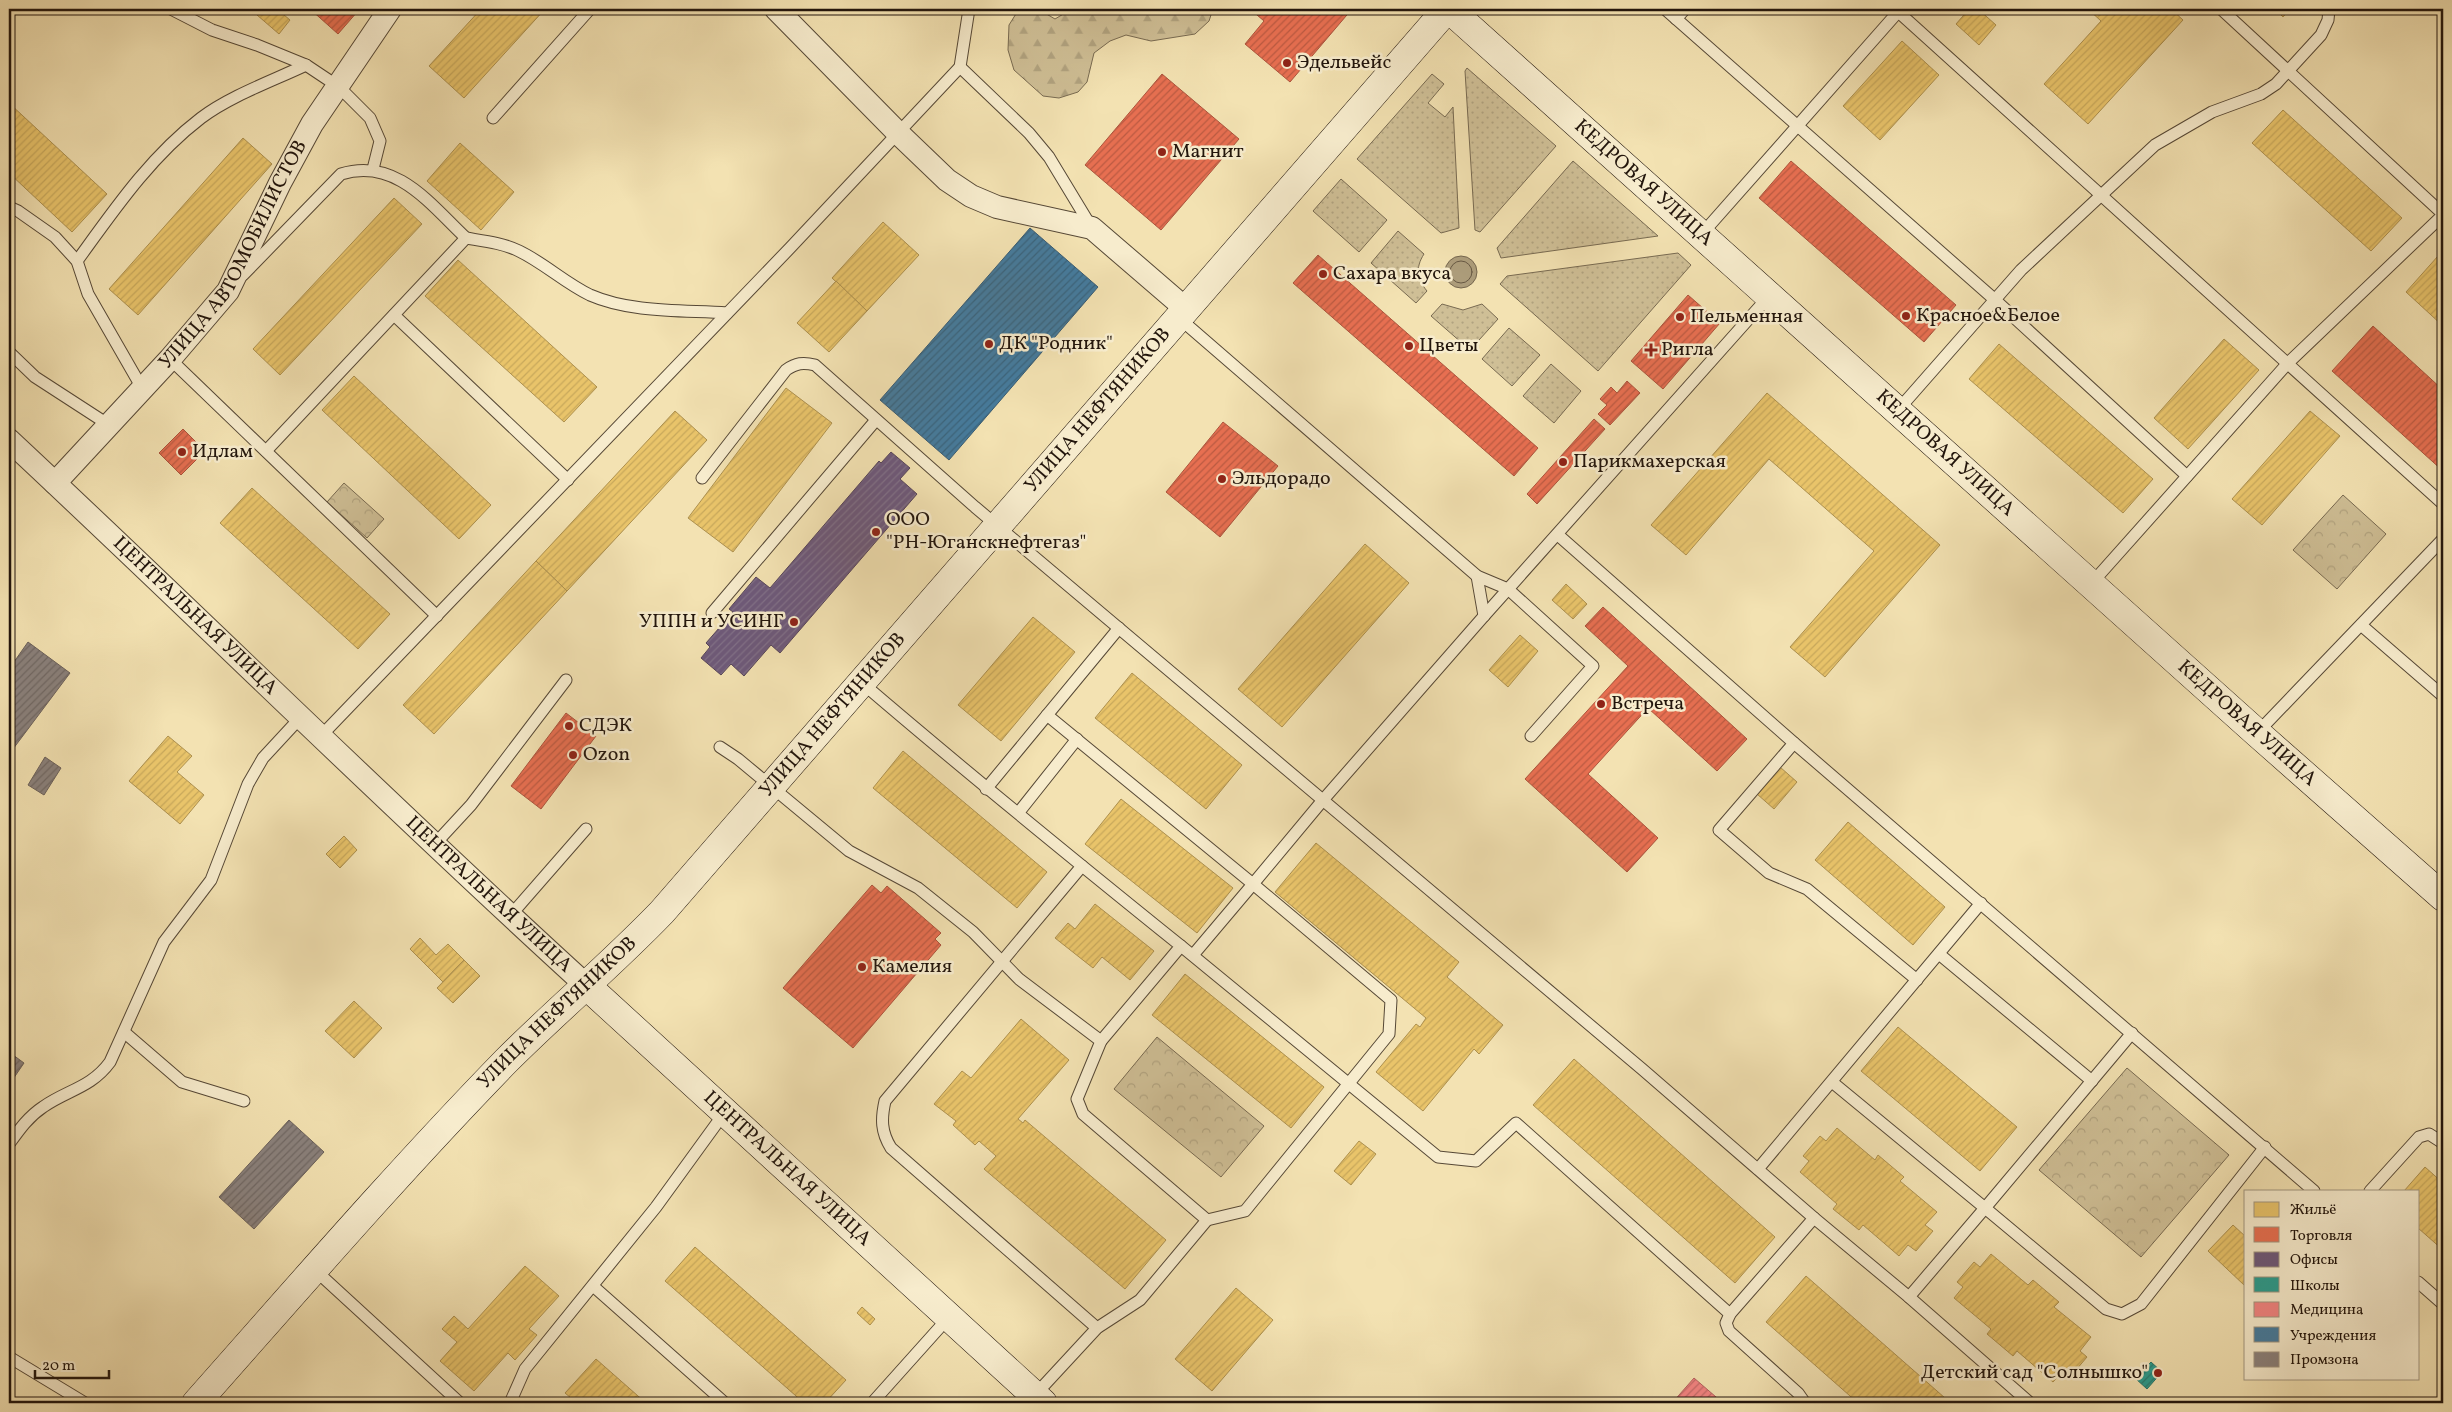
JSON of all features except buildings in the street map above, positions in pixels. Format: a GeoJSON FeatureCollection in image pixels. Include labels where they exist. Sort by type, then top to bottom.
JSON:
{"type":"FeatureCollection","features":[{"type":"Feature","properties":{"kind":"street","name":"УЛИЦА АВТОМОБИЛИСТОВ"},"geometry":{"type":"LineString","coordinates":[[55,483],[170,359],[228,291],[284,175],[312,124],[339,87],[390,9]]}},
{"type":"Feature","properties":{"kind":"street"},"geometry":{"type":"LineString","coordinates":[[776,9],[947,180],[971,196],[997,207],[1092,228],[1183,314]]}},
{"type":"Feature","properties":{"kind":"street","name":"КЕДРОВАЯ УЛИЦА"},"geometry":{"type":"LineString","coordinates":[[1448,9],[2443,897]]}},
{"type":"Feature","properties":{"kind":"street","name":"УЛИЦА НЕФТЯНИКОВ"},"geometry":{"type":"LineString","coordinates":[[196,1403],[501,1067],[662,912],[1448,9]]}},
{"type":"Feature","properties":{"kind":"street","name":"ЦЕНТРАЛЬНАЯ УЛИЦА"},"geometry":{"type":"LineString","coordinates":[[9,440],[510,916],[1039,1399]]}},
{"type":"Feature","properties":{"kind":"lane"},"geometry":{"type":"LineString","coordinates":[[172,9],[212,30],[257,45],[306,66],[339,87],[370,118],[380,141],[373,169]]}},
{"type":"Feature","properties":{"kind":"lane"},"geometry":{"type":"LineString","coordinates":[[493,118],[590,9]]}},
{"type":"Feature","properties":{"kind":"lane"},"geometry":{"type":"LineString","coordinates":[[320,737],[899,134],[960,67],[969,9]]}},
{"type":"Feature","properties":{"kind":"lane"},"geometry":{"type":"LineString","coordinates":[[1665,9],[1994,300],[2187,476]]}},
{"type":"Feature","properties":{"kind":"lane"},"geometry":{"type":"LineString","coordinates":[[1676,18],[1685,9]]}},
{"type":"Feature","properties":{"kind":"lane"},"geometry":{"type":"LineString","coordinates":[[2091,584],[2288,363],[2443,215],[2220,9]]}},
{"type":"Feature","properties":{"kind":"lane"},"geometry":{"type":"LineString","coordinates":[[1898,410],[2021,270],[2102,194],[2155,145],[2212,112],[2261,94],[2276,84],[2321,35],[2328,20],[2329,9]]}},
{"type":"Feature","properties":{"kind":"lane"},"geometry":{"type":"LineString","coordinates":[[1701,234],[1897,10],[2443,504]]}},
{"type":"Feature","properties":{"kind":"lane"},"geometry":{"type":"LineString","coordinates":[[77,261],[112,213],[163,151],[195,123],[243,94],[306,66]]}},
{"type":"Feature","properties":{"kind":"lane"},"geometry":{"type":"LineString","coordinates":[[960,67],[1029,132],[1049,157],[1092,228]]}},
{"type":"Feature","properties":{"kind":"lane"},"geometry":{"type":"LineString","coordinates":[[228,291],[341,174],[357,169],[373,169],[394,176],[410,185],[466,238],[505,245],[519,251],[590,295],[611,302],[634,306],[727,313]]}},
{"type":"Feature","properties":{"kind":"lane"},"geometry":{"type":"LineString","coordinates":[[9,207],[55,236],[77,261],[88,294],[142,388]]}},
{"type":"Feature","properties":{"kind":"lane"},"geometry":{"type":"LineString","coordinates":[[266,451],[466,238]]}},
{"type":"Feature","properties":{"kind":"lane"},"geometry":{"type":"LineString","coordinates":[[1193,955],[1322,800],[1770,295]]}},
{"type":"Feature","properties":{"kind":"lane"},"geometry":{"type":"LineString","coordinates":[[1183,314],[1477,576],[1508,590],[1593,666],[1531,736]]}},
{"type":"Feature","properties":{"kind":"lane"},"geometry":{"type":"LineString","coordinates":[[394,315],[568,480]]}},
{"type":"Feature","properties":{"kind":"lane"},"geometry":{"type":"LineString","coordinates":[[9,352],[35,377],[109,425]]}},
{"type":"Feature","properties":{"kind":"lane"},"geometry":{"type":"LineString","coordinates":[[170,359],[437,616]]}},
{"type":"Feature","properties":{"kind":"lane"},"geometry":{"type":"LineString","coordinates":[[702,478],[786,370],[795,364],[805,363],[824,371],[876,420],[998,525],[1909,1297],[2030,1403]]}},
{"type":"Feature","properties":{"kind":"lane"},"geometry":{"type":"LineString","coordinates":[[712,613],[876,420]]}},
{"type":"Feature","properties":{"kind":"lane"},"geometry":{"type":"LineString","coordinates":[[1558,535],[1794,743],[2313,1190]]}},
{"type":"Feature","properties":{"kind":"lane"},"geometry":{"type":"LineString","coordinates":[[2257,733],[2443,539]]}},
{"type":"Feature","properties":{"kind":"lane"},"geometry":{"type":"LineString","coordinates":[[1477,576],[1484,616]]}},
{"type":"Feature","properties":{"kind":"lane"},"geometry":{"type":"LineString","coordinates":[[2361,625],[2443,696]]}},
{"type":"Feature","properties":{"kind":"lane"},"geometry":{"type":"LineString","coordinates":[[986,789],[1119,628]]}},
{"type":"Feature","properties":{"kind":"lane"},"geometry":{"type":"LineString","coordinates":[[434,845],[466,810],[566,680]]}},
{"type":"Feature","properties":{"kind":"lane"},"geometry":{"type":"LineString","coordinates":[[861,682],[986,789],[1019,812],[1082,866],[1438,1157],[1476,1161],[1516,1124],[1730,1314]]}},
{"type":"Feature","properties":{"kind":"lane"},"geometry":{"type":"LineString","coordinates":[[1039,1399],[1097,1328],[1140,1300],[1207,1220],[1245,1211],[1389,1034],[1391,1000],[1047,715]]}},
{"type":"Feature","properties":{"kind":"lane"},"geometry":{"type":"LineString","coordinates":[[9,1144],[28,1118],[44,1106],[90,1083],[102,1073],[124,1032],[164,942],[211,880],[248,784],[263,758],[300,718]]}},
{"type":"Feature","properties":{"kind":"lane"},"geometry":{"type":"LineString","coordinates":[[1019,812],[1077,739]]}},
{"type":"Feature","properties":{"kind":"lane"},"geometry":{"type":"LineString","coordinates":[[1794,743],[1719,830],[1769,873],[1807,889],[1917,980]]}},
{"type":"Feature","properties":{"kind":"lane"},"geometry":{"type":"LineString","coordinates":[[720,747],[771,786],[849,851],[918,888],[972,932],[1019,980],[1101,1041]]}},
{"type":"Feature","properties":{"kind":"lane"},"geometry":{"type":"LineString","coordinates":[[510,916],[586,829]]}},
{"type":"Feature","properties":{"kind":"lane"},"geometry":{"type":"LineString","coordinates":[[1082,866],[1001,960],[885,1101],[881,1118],[884,1136],[891,1148],[1097,1328]]}},
{"type":"Feature","properties":{"kind":"lane"},"geometry":{"type":"LineString","coordinates":[[1758,1169],[1981,904]]}},
{"type":"Feature","properties":{"kind":"lane"},"geometry":{"type":"LineString","coordinates":[[1181,946],[1101,1041],[1077,1099],[1083,1114],[1207,1220]]}},
{"type":"Feature","properties":{"kind":"lane"},"geometry":{"type":"LineString","coordinates":[[1939,954],[2092,1081]]}},
{"type":"Feature","properties":{"kind":"lane"},"geometry":{"type":"LineString","coordinates":[[124,1032],[182,1082],[244,1102]]}},
{"type":"Feature","properties":{"kind":"lane"},"geometry":{"type":"LineString","coordinates":[[1909,1297],[2132,1033]]}},
{"type":"Feature","properties":{"kind":"lane"},"geometry":{"type":"LineString","coordinates":[[1832,1082],[2106,1309],[2122,1314],[2141,1304],[2265,1147]]}},
{"type":"Feature","properties":{"kind":"lane"},"geometry":{"type":"LineString","coordinates":[[510,1403],[525,1369],[656,1207],[725,1112]]}},
{"type":"Feature","properties":{"kind":"lane"},"geometry":{"type":"LineString","coordinates":[[2371,1190],[2419,1137],[2429,1134],[2443,1143]]}},
{"type":"Feature","properties":{"kind":"lane"},"geometry":{"type":"LineString","coordinates":[[1805,1403],[1798,1393],[1729,1331],[1726,1323],[1730,1314],[1814,1218]]}},
{"type":"Feature","properties":{"kind":"lane"},"geometry":{"type":"LineString","coordinates":[[315,1270],[460,1403]]}},
{"type":"Feature","properties":{"kind":"lane"},"geometry":{"type":"LineString","coordinates":[[2420,1284],[2443,1304]]}},
{"type":"Feature","properties":{"kind":"lane"},"geometry":{"type":"LineString","coordinates":[[593,1286],[725,1403]]}},
{"type":"Feature","properties":{"kind":"lane"},"geometry":{"type":"LineString","coordinates":[[872,1403],[949,1317]]}},
{"type":"Feature","properties":{"kind":"lane"},"geometry":{"type":"LineString","coordinates":[[9,1357],[86,1403]]}},
{"type":"Feature","properties":{"kind":"green space"},"geometry":{"type":"Polygon","coordinates":[[[1019,9],[1038,9],[1055,19],[1068,9],[1213,9],[1209,21],[1195,34],[1151,41],[1126,35],[1110,41],[1094,53],[1087,82],[1078,92],[1059,98],[1043,96],[1014,70],[1008,50],[1009,25],[1019,9]]]}},
{"type":"Feature","properties":{"kind":"green space"},"geometry":{"type":"Polygon","coordinates":[[[1467,68],[1556,146],[1480,232],[1475,230],[1465,71],[1467,68]]]}},
{"type":"Feature","properties":{"kind":"green space"},"geometry":{"type":"Polygon","coordinates":[[[1432,74],[1444,84],[1428,103],[1445,117],[1453,107],[1459,228],[1441,233],[1357,159],[1432,74]]]}},
{"type":"Feature","properties":{"kind":"green space"},"geometry":{"type":"Polygon","coordinates":[[[1573,161],[1658,236],[1501,258],[1497,248],[1573,161]]]}},
{"type":"Feature","properties":{"kind":"green space"},"geometry":{"type":"Polygon","coordinates":[[[1341,179],[1387,220],[1359,252],[1313,211],[1341,179]]]}},
{"type":"Feature","properties":{"kind":"green space"},"geometry":{"type":"Polygon","coordinates":[[[1398,231],[1424,254],[1419,264],[1418,273],[1427,291],[1416,303],[1371,263],[1398,231]]]}},
{"type":"Feature","properties":{"kind":"green space"},"geometry":{"type":"Polygon","coordinates":[[[1678,253],[1691,265],[1598,371],[1500,284],[1507,276],[1678,253]]]}},
{"type":"Feature","properties":{"kind":"green space"},"geometry":{"type":"Polygon","coordinates":[[[1442,304],[1463,310],[1482,304],[1498,319],[1470,350],[1431,316],[1442,304]]]}},
{"type":"Feature","properties":{"kind":"green space"},"geometry":{"type":"Polygon","coordinates":[[[1509,328],[1540,355],[1512,386],[1482,359],[1509,328]]]}},
{"type":"Feature","properties":{"kind":"green space"},"geometry":{"type":"Polygon","coordinates":[[[1551,364],[1581,391],[1554,423],[1523,396],[1551,364]]]}},
{"type":"Feature","properties":{"kind":"green space"},"geometry":{"type":"Polygon","coordinates":[[[344,483],[384,519],[367,538],[327,502],[344,483]]]}},
{"type":"Feature","properties":{"kind":"green space"},"geometry":{"type":"Polygon","coordinates":[[[2343,495],[2386,534],[2337,589],[2293,550],[2343,495]]]}},
{"type":"Feature","properties":{"kind":"green space"},"geometry":{"type":"Polygon","coordinates":[[[1157,1037],[1264,1126],[1221,1177],[1114,1089],[1157,1037]]]}},
{"type":"Feature","properties":{"kind":"green space"},"geometry":{"type":"Polygon","coordinates":[[[2127,1068],[2229,1155],[2141,1257],[2039,1170],[2127,1068]]]}},
{"type":"Feature","properties":{"kind":"water"},"geometry":{"type":"Polygon","coordinates":[[[1461,256],[1467,257],[1472,261],[1476,266],[1476,278],[1472,283],[1467,287],[1461,288],[1455,287],[1450,283],[1446,278],[1445,272],[1446,266],[1450,261],[1455,257],[1461,256]]]}},
{"type":"Feature","properties":{"kind":"place","name":"Эдельвейс"},"geometry":{"type":"Point","coordinates":[1287,63]}},
{"type":"Feature","properties":{"kind":"place","name":"Магнит"},"geometry":{"type":"Point","coordinates":[1162,152]}},
{"type":"Feature","properties":{"kind":"place","name":"Сахара вкуса"},"geometry":{"type":"Point","coordinates":[1323,274]}},
{"type":"Feature","properties":{"kind":"place","name":"Красное&Белое"},"geometry":{"type":"Point","coordinates":[1906,316]}},
{"type":"Feature","properties":{"kind":"place","name":"Пельменная"},"geometry":{"type":"Point","coordinates":[1680,317]}},
{"type":"Feature","properties":{"kind":"place","name":"ДК \"Родник\""},"geometry":{"type":"Point","coordinates":[989,344]}},
{"type":"Feature","properties":{"kind":"place","name":"Цветы"},"geometry":{"type":"Point","coordinates":[1409,346]}},
{"type":"Feature","properties":{"kind":"place","name":"Ригла"},"geometry":{"type":"Point","coordinates":[1651,350]}},
{"type":"Feature","properties":{"kind":"place","name":"Идлам"},"geometry":{"type":"Point","coordinates":[182,452]}},
{"type":"Feature","properties":{"kind":"place","name":"Парикмахерская"},"geometry":{"type":"Point","coordinates":[1563,462]}},
{"type":"Feature","properties":{"kind":"place","name":"Эльдорадо"},"geometry":{"type":"Point","coordinates":[1222,479]}},
{"type":"Feature","properties":{"kind":"place","name":"ООО \"РН-Юганскнефтегаз\""},"geometry":{"type":"Point","coordinates":[876,532]}},
{"type":"Feature","properties":{"kind":"place","name":"УППН и УСИНГ"},"geometry":{"type":"Point","coordinates":[794,622]}},
{"type":"Feature","properties":{"kind":"place","name":"Встреча"},"geometry":{"type":"Point","coordinates":[1601,704]}},
{"type":"Feature","properties":{"kind":"place","name":"СДЭК"},"geometry":{"type":"Point","coordinates":[569,726]}},
{"type":"Feature","properties":{"kind":"place","name":"Ozon"},"geometry":{"type":"Point","coordinates":[573,755]}},
{"type":"Feature","properties":{"kind":"place","name":"Камелия"},"geometry":{"type":"Point","coordinates":[862,967]}},
{"type":"Feature","properties":{"kind":"place","name":"Детский сад \"Солнышко\""},"geometry":{"type":"Point","coordinates":[2158,1373]}}]}
